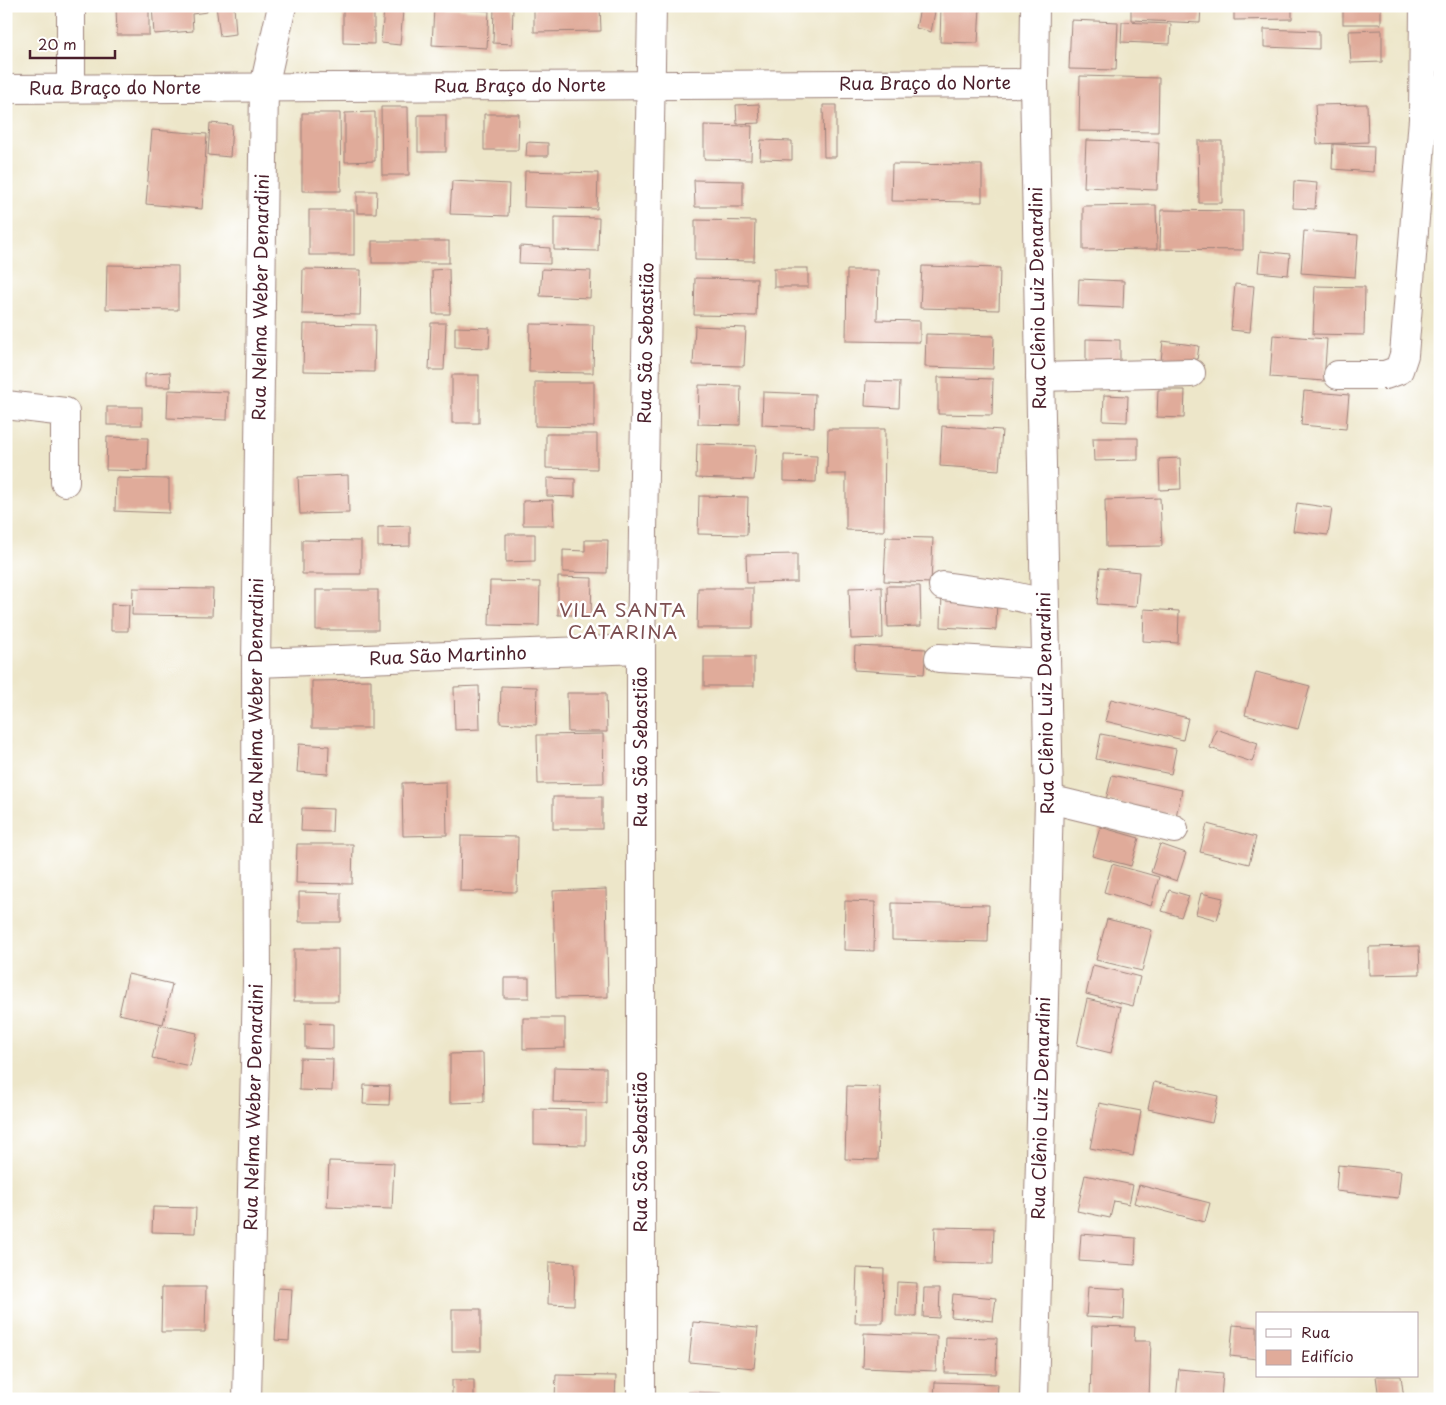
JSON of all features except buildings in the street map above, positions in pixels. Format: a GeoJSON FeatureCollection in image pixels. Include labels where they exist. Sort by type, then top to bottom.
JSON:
{"type":"FeatureCollection","features":[{"type":"Feature","properties":{"kind":"street"},"geometry":{"type":"LineString","coordinates":[[71,6],[71,88]]}},
{"type":"Feature","properties":{"kind":"street","name":"Rua Nelma Weber Denardini"},"geometry":{"type":"LineString","coordinates":[[247,1399],[257,981],[256,662],[264,87],[282,6]]}},
{"type":"Feature","properties":{"kind":"street","name":"Rua São Sebastião"},"geometry":{"type":"LineString","coordinates":[[641,1399],[641,649],[652,6]]}},
{"type":"Feature","properties":{"kind":"street","name":"Rua Clênio Luiz Denardini"},"geometry":{"type":"LineString","coordinates":[[1034,1399],[1048,799],[1034,83],[1035,6]]}},
{"type":"Feature","properties":{"kind":"street"},"geometry":{"type":"LineString","coordinates":[[1338,376],[1385,375],[1398,370],[1404,355],[1423,119],[1424,6]]}},
{"type":"Feature","properties":{"kind":"street","name":"Rua Braço do Norte"},"geometry":{"type":"LineString","coordinates":[[6,89],[1034,83]]}},
{"type":"Feature","properties":{"kind":"street"},"geometry":{"type":"LineString","coordinates":[[1040,377],[1191,373]]}},
{"type":"Feature","properties":{"kind":"street"},"geometry":{"type":"LineString","coordinates":[[6,405],[65,412],[65,482]]}},
{"type":"Feature","properties":{"kind":"street"},"geometry":{"type":"LineString","coordinates":[[943,586],[1008,595],[1044,603]]}},
{"type":"Feature","properties":{"kind":"street","name":"Rua São Martinho"},"geometry":{"type":"LineString","coordinates":[[256,662],[641,649]]}},
{"type":"Feature","properties":{"kind":"street"},"geometry":{"type":"LineString","coordinates":[[939,658],[1046,664]]}},
{"type":"Feature","properties":{"kind":"street"},"geometry":{"type":"LineString","coordinates":[[1048,799],[1174,829]]}},
{"type":"Feature","properties":{"kind":"district","name":"VILA SANTA CATARINA"},"geometry":{"type":"Point","coordinates":[623,621]}}]}
